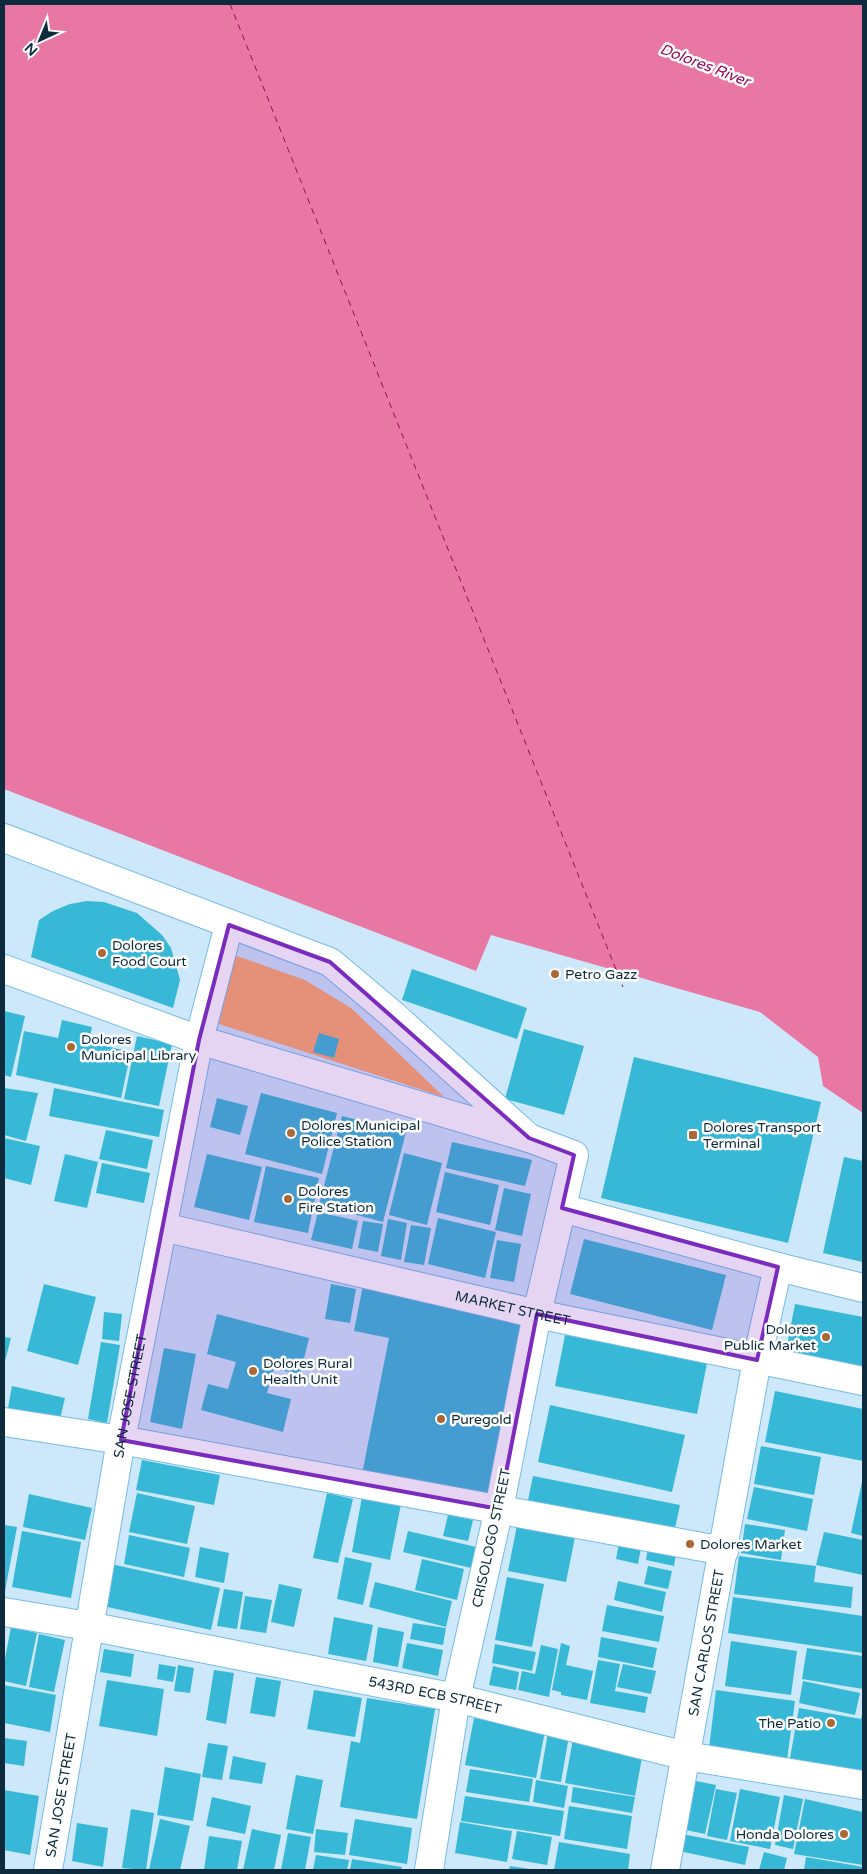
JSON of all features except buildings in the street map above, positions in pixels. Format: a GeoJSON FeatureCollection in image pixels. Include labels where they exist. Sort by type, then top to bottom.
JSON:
{"type":"FeatureCollection","features":[{"type":"Feature","properties":{"kind":"street"},"geometry":{"type":"LineString","coordinates":[[4,838],[330,962],[393,1015],[529,1138]]}},
{"type":"Feature","properties":{"kind":"street","name":"SAN JOSE STREET"},"geometry":{"type":"LineString","coordinates":[[48,1870],[120,1440],[164,1227],[199,1040],[229,925]]}},
{"type":"Feature","properties":{"kind":"street"},"geometry":{"type":"LineString","coordinates":[[4,969],[199,1040],[529,1138]]}},
{"type":"Feature","properties":{"kind":"street","name":"CRISOLOGO STREET"},"geometry":{"type":"LineString","coordinates":[[429,1870],[456,1698],[499,1509],[537,1314],[574,1155],[529,1138]]}},
{"type":"Feature","properties":{"kind":"street"},"geometry":{"type":"LineString","coordinates":[[562,1208],[778,1267],[863,1288]]}},
{"type":"Feature","properties":{"kind":"street","name":"MARKET STREET"},"geometry":{"type":"LineString","coordinates":[[164,1227],[537,1314],[863,1381]]}},
{"type":"Feature","properties":{"kind":"street","name":"SAN CARLOS STREET"},"geometry":{"type":"LineString","coordinates":[[666,1870],[757,1360],[778,1267]]}},
{"type":"Feature","properties":{"kind":"street"},"geometry":{"type":"LineString","coordinates":[[4,1422],[120,1440],[724,1551]]}},
{"type":"Feature","properties":{"kind":"street","name":"543RD ECB STREET"},"geometry":{"type":"LineString","coordinates":[[4,1612],[88,1626],[456,1698],[686,1756],[863,1785]]}},
{"type":"Feature","properties":{"kind":"highlighted area"},"geometry":{"type":"Polygon","coordinates":[[[229,925],[330,962],[529,1138],[574,1155],[562,1208],[778,1267],[757,1360],[537,1314],[499,1509],[121,1440],[199,1040],[229,925]]]}},
{"type":"Feature","properties":{"kind":"shaded area"},"geometry":{"type":"Polygon","coordinates":[[[234,955],[305,980],[351,1008],[444,1097],[219,1024],[234,955]]]}},
{"type":"Feature","properties":{"kind":"water","name":"Dolores River"},"geometry":{"type":"Polygon","coordinates":[[[4,4],[863,4],[863,1113],[823,1086],[818,1057],[760,1012],[491,935],[476,971],[4,789],[4,4]]]}},
{"type":"Feature","properties":{"kind":"ferry route"},"geometry":{"type":"LineString","coordinates":[[230,4],[623,987]]}},
{"type":"Feature","properties":{"kind":"place","name":"Dolores Food Court"},"geometry":{"type":"Point","coordinates":[102,953]}},
{"type":"Feature","properties":{"kind":"place","name":"Petro Gazz"},"geometry":{"type":"Point","coordinates":[555,974]}},
{"type":"Feature","properties":{"kind":"place","name":"Dolores Municipal Library"},"geometry":{"type":"Point","coordinates":[71,1047]}},
{"type":"Feature","properties":{"kind":"place","name":"Dolores Municipal Police Station"},"geometry":{"type":"Point","coordinates":[291,1133]}},
{"type":"Feature","properties":{"kind":"place","name":"Dolores Transport Terminal"},"geometry":{"type":"Point","coordinates":[693,1135]}},
{"type":"Feature","properties":{"kind":"place","name":"Dolores Fire Station"},"geometry":{"type":"Point","coordinates":[288,1199]}},
{"type":"Feature","properties":{"kind":"place","name":"Dolores Public Market"},"geometry":{"type":"Point","coordinates":[826,1337]}},
{"type":"Feature","properties":{"kind":"place","name":"Dolores Rural Health Unit"},"geometry":{"type":"Point","coordinates":[253,1371]}},
{"type":"Feature","properties":{"kind":"place","name":"Puregold"},"geometry":{"type":"Point","coordinates":[441,1419]}},
{"type":"Feature","properties":{"kind":"place","name":"Dolores Market"},"geometry":{"type":"Point","coordinates":[690,1544]}},
{"type":"Feature","properties":{"kind":"place","name":"The Patio"},"geometry":{"type":"Point","coordinates":[831,1723]}},
{"type":"Feature","properties":{"kind":"place","name":"Honda Dolores"},"geometry":{"type":"Point","coordinates":[844,1834]}}]}
